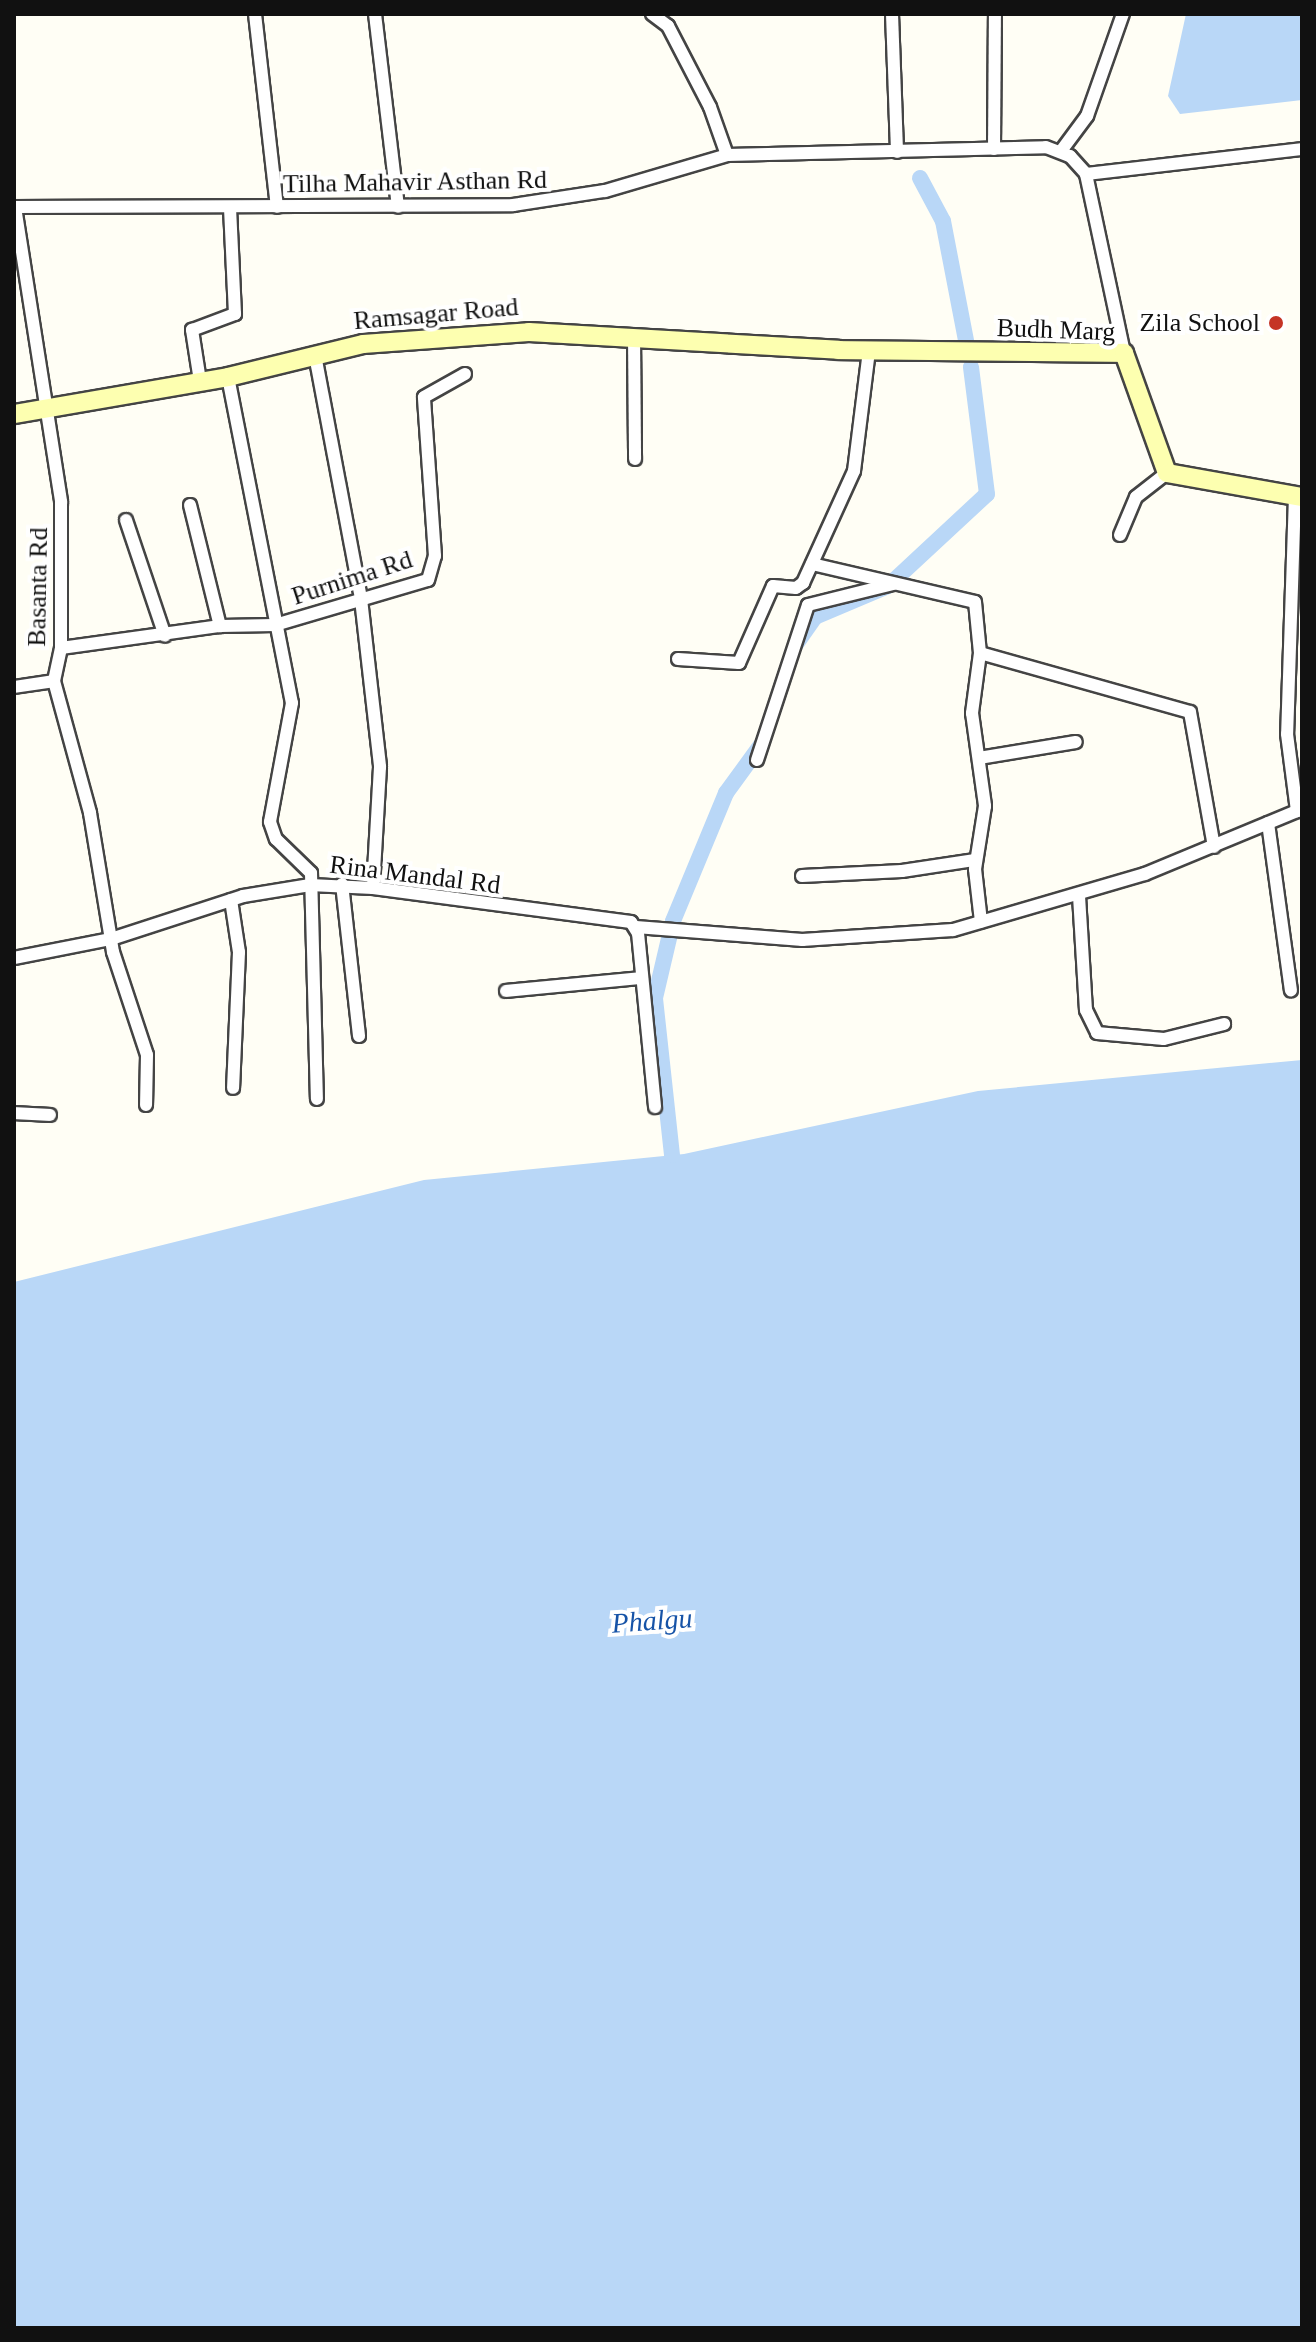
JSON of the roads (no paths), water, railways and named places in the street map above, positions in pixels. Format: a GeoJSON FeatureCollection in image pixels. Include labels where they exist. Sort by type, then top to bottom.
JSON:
{"type":"FeatureCollection","features":[{"type":"Feature","properties":{"kind":"street"},"geometry":{"type":"LineString","coordinates":[[255,14],[277,207]]}},
{"type":"Feature","properties":{"kind":"street"},"geometry":{"type":"LineString","coordinates":[[375,14],[398,207]]}},
{"type":"Feature","properties":{"kind":"street"},"geometry":{"type":"LineString","coordinates":[[652,14],[668,26],[710,107],[727,155]]}},
{"type":"Feature","properties":{"kind":"street"},"geometry":{"type":"LineString","coordinates":[[892,14],[897,152]]}},
{"type":"Feature","properties":{"kind":"street"},"geometry":{"type":"LineString","coordinates":[[994,149],[995,14]]}},
{"type":"Feature","properties":{"kind":"street"},"geometry":{"type":"LineString","coordinates":[[1123,14],[1087,116],[1061,151],[1086,174],[1124,353]]}},
{"type":"Feature","properties":{"kind":"street","name":"Tilha Mahavir Asthan Rd"},"geometry":{"type":"LineString","coordinates":[[14,207],[398,207],[560,200],[727,155],[994,149],[1061,151]]}},
{"type":"Feature","properties":{"kind":"street"},"geometry":{"type":"LineString","coordinates":[[1086,174],[1302,149]]}},
{"type":"Feature","properties":{"kind":"street","name":"Basanta Rd"},"geometry":{"type":"LineString","coordinates":[[14,207],[50,407],[64,547],[61,648],[54,681],[90,813],[111,939],[147,1055],[146,1105]]}},
{"type":"Feature","properties":{"kind":"street"},"geometry":{"type":"LineString","coordinates":[[200,381],[192,330],[235,314],[230,208]]}},
{"type":"Feature","properties":{"kind":"street","name":"Ramsagar Road"},"geometry":{"type":"LineString","coordinates":[[14,414],[228,377],[363,344],[529,332],[869,351]]}},
{"type":"Feature","properties":{"kind":"street"},"geometry":{"type":"LineString","coordinates":[[634,336],[635,459]]}},
{"type":"Feature","properties":{"kind":"street"},"geometry":{"type":"LineString","coordinates":[[678,659],[743,661],[773,586],[800,587],[854,471],[869,351]]}},
{"type":"Feature","properties":{"kind":"street","name":"Budh Marg"},"geometry":{"type":"LineString","coordinates":[[869,351],[1124,353],[1167,473]]}},
{"type":"Feature","properties":{"kind":"street"},"geometry":{"type":"LineString","coordinates":[[315,355],[361,599],[381,793],[373,888]]}},
{"type":"Feature","properties":{"kind":"street","name":"Purnima Rd"},"geometry":{"type":"LineString","coordinates":[[61,648],[220,626],[275,625],[433,574],[424,397],[465,374]]}},
{"type":"Feature","properties":{"kind":"street"},"geometry":{"type":"LineString","coordinates":[[228,377],[293,712],[274,781],[270,822],[276,839],[310,868],[317,1099]]}},
{"type":"Feature","properties":{"kind":"street"},"geometry":{"type":"LineString","coordinates":[[1120,535],[1136,497],[1167,473],[1298,496],[1287,734],[1299,810]]}},
{"type":"Feature","properties":{"kind":"street"},"geometry":{"type":"LineString","coordinates":[[190,505],[220,626]]}},
{"type":"Feature","properties":{"kind":"street"},"geometry":{"type":"LineString","coordinates":[[126,520],[165,636]]}},
{"type":"Feature","properties":{"kind":"street"},"geometry":{"type":"LineString","coordinates":[[812,564],[975,602],[980,653],[972,713],[985,806],[975,860],[981,922]]}},
{"type":"Feature","properties":{"kind":"street"},"geometry":{"type":"LineString","coordinates":[[757,760],[808,605],[896,583]]}},
{"type":"Feature","properties":{"kind":"street"},"geometry":{"type":"LineString","coordinates":[[980,653],[1190,712],[1214,847]]}},
{"type":"Feature","properties":{"kind":"street"},"geometry":{"type":"LineString","coordinates":[[14,687],[54,681]]}},
{"type":"Feature","properties":{"kind":"street"},"geometry":{"type":"LineString","coordinates":[[979,758],[1076,742]]}},
{"type":"Feature","properties":{"kind":"street","name":"Rina Mandal Rd"},"geometry":{"type":"LineString","coordinates":[[14,958],[111,939],[231,900],[310,885],[342,884],[606,918],[636,927],[802,940],[953,930],[1079,896],[1214,847],[1299,810]]}},
{"type":"Feature","properties":{"kind":"street"},"geometry":{"type":"LineString","coordinates":[[1268,823],[1291,990]]}},
{"type":"Feature","properties":{"kind":"street"},"geometry":{"type":"LineString","coordinates":[[802,876],[902,871],[975,860]]}},
{"type":"Feature","properties":{"kind":"street"},"geometry":{"type":"LineString","coordinates":[[342,884],[359,1036]]}},
{"type":"Feature","properties":{"kind":"street"},"geometry":{"type":"LineString","coordinates":[[1079,896],[1086,1010],[1097,1033],[1164,1039],[1224,1024]]}},
{"type":"Feature","properties":{"kind":"street"},"geometry":{"type":"LineString","coordinates":[[231,900],[239,952],[233,1088]]}},
{"type":"Feature","properties":{"kind":"street"},"geometry":{"type":"LineString","coordinates":[[636,927],[655,1107]]}},
{"type":"Feature","properties":{"kind":"street"},"geometry":{"type":"LineString","coordinates":[[506,991],[641,978]]}},
{"type":"Feature","properties":{"kind":"street"},"geometry":{"type":"LineString","coordinates":[[14,1113],[50,1115]]}},
{"type":"Feature","properties":{"kind":"water"},"geometry":{"type":"Polygon","coordinates":[[[1186,14],[1302,14],[1302,100],[1180,114],[1168,96],[1186,14]]]}},
{"type":"Feature","properties":{"kind":"water","name":"Phalgu"},"geometry":{"type":"Polygon","coordinates":[[[1302,1060],[1302,2328],[14,2328],[14,1282],[424,1180],[684,1154],[978,1091],[1302,1060]]]}},
{"type":"Feature","properties":{"kind":"waterway"},"geometry":{"type":"LineString","coordinates":[[920,178],[943,221],[966,341]]}},
{"type":"Feature","properties":{"kind":"waterway"},"geometry":{"type":"LineString","coordinates":[[794,647],[815,617],[888,586],[987,494],[971,367]]}},
{"type":"Feature","properties":{"kind":"waterway"},"geometry":{"type":"LineString","coordinates":[[672,1155],[655,998],[673,921],[726,793],[761,745]]}},
{"type":"Feature","properties":{"kind":"place","name":"Zila School"},"geometry":{"type":"Point","coordinates":[1276,323]}}]}
